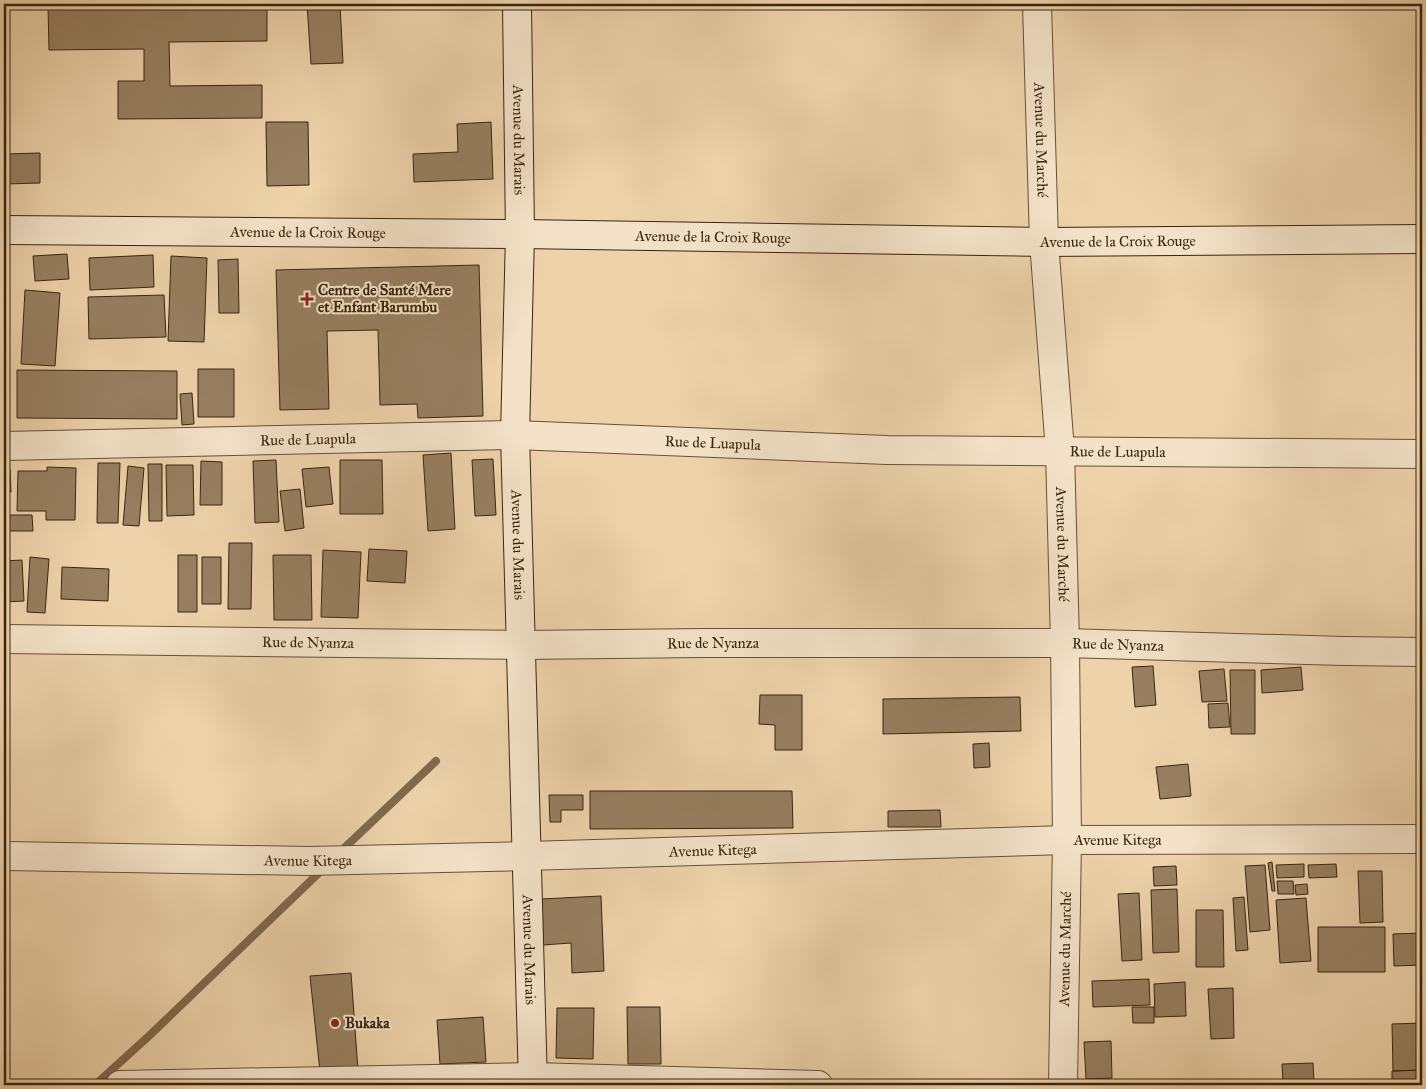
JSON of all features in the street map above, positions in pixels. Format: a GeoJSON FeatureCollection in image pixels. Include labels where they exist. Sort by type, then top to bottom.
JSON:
{"type":"FeatureCollection","features":[{"type":"Feature","properties":{"kind":"street","name":"Avenue du Marais"},"geometry":{"type":"LineString","coordinates":[[517,4],[520,234],[515,435],[533,1081]]}},
{"type":"Feature","properties":{"kind":"street","name":"Avenue du Marché"},"geometry":{"type":"LineString","coordinates":[[1037,4],[1044,242],[1060,451],[1065,643],[1067,840],[1063,1085]]}},
{"type":"Feature","properties":{"kind":"street","name":"Avenue de la Croix Rouge"},"geometry":{"type":"LineString","coordinates":[[4,230],[520,234],[1044,242],[1422,239]]}},
{"type":"Feature","properties":{"kind":"street","name":"Rue de Luapula"},"geometry":{"type":"LineString","coordinates":[[4,446],[515,435],[887,450],[1422,454]]}},
{"type":"Feature","properties":{"kind":"street","name":"Rue de Nyanza"},"geometry":{"type":"LineString","coordinates":[[4,638],[521,645],[1065,643],[1422,652]]}},
{"type":"Feature","properties":{"kind":"street","name":"Avenue Kitega"},"geometry":{"type":"LineString","coordinates":[[4,856],[309,861],[1067,840],[1422,839]]}},
{"type":"Feature","properties":{"kind":"street"},"geometry":{"type":"LineString","coordinates":[[120,1085],[533,1081],[818,1085]]}},
{"type":"Feature","properties":{"kind":"building"},"geometry":{"type":"Polygon","coordinates":[[[267,4],[267,41],[169,42],[170,86],[262,85],[262,118],[118,119],[118,81],[144,81],[144,49],[49,50],[48,6],[267,4]]]}},
{"type":"Feature","properties":{"kind":"building"},"geometry":{"type":"Polygon","coordinates":[[[307,4],[340,4],[343,63],[311,64],[307,4]]]}},
{"type":"Feature","properties":{"kind":"building"},"geometry":{"type":"Polygon","coordinates":[[[266,122],[308,122],[309,185],[267,186],[266,122]]]}},
{"type":"Feature","properties":{"kind":"building"},"geometry":{"type":"Polygon","coordinates":[[[491,122],[493,179],[414,182],[413,154],[458,152],[457,124],[491,122]]]}},
{"type":"Feature","properties":{"kind":"building"},"geometry":{"type":"Polygon","coordinates":[[[40,153],[40,183],[4,184],[4,154],[40,153]]]}},
{"type":"Feature","properties":{"kind":"building"},"geometry":{"type":"Polygon","coordinates":[[[67,254],[69,279],[35,281],[33,256],[67,254]]]}},
{"type":"Feature","properties":{"kind":"building"},"geometry":{"type":"Polygon","coordinates":[[[153,255],[154,287],[90,290],[89,258],[153,255]]]}},
{"type":"Feature","properties":{"kind":"building"},"geometry":{"type":"Polygon","coordinates":[[[171,256],[207,258],[204,342],[168,341],[171,256]]]}},
{"type":"Feature","properties":{"kind":"building"},"geometry":{"type":"Polygon","coordinates":[[[238,259],[239,313],[219,313],[218,260],[238,259]]]}},
{"type":"Feature","properties":{"kind":"building"},"geometry":{"type":"Polygon","coordinates":[[[479,265],[483,416],[418,418],[417,404],[380,405],[378,330],[327,331],[329,409],[280,410],[276,270],[479,265]]]}},
{"type":"Feature","properties":{"kind":"building"},"geometry":{"type":"Polygon","coordinates":[[[25,290],[60,293],[55,366],[21,364],[25,290]]]}},
{"type":"Feature","properties":{"kind":"building"},"geometry":{"type":"Polygon","coordinates":[[[164,295],[166,337],[89,339],[88,297],[164,295]]]}},
{"type":"Feature","properties":{"kind":"building"},"geometry":{"type":"Polygon","coordinates":[[[198,369],[234,369],[234,417],[198,417],[198,369]]]}},
{"type":"Feature","properties":{"kind":"building"},"geometry":{"type":"Polygon","coordinates":[[[17,370],[177,371],[177,419],[17,418],[17,370]]]}},
{"type":"Feature","properties":{"kind":"building"},"geometry":{"type":"Polygon","coordinates":[[[192,393],[194,424],[182,425],[180,394],[192,393]]]}},
{"type":"Feature","properties":{"kind":"building"},"geometry":{"type":"Polygon","coordinates":[[[451,453],[455,529],[428,531],[423,455],[451,453]]]}},
{"type":"Feature","properties":{"kind":"building"},"geometry":{"type":"Polygon","coordinates":[[[493,459],[496,515],[475,516],[472,460],[493,459]]]}},
{"type":"Feature","properties":{"kind":"building"},"geometry":{"type":"Polygon","coordinates":[[[276,460],[279,522],[255,523],[253,461],[276,460]]]}},
{"type":"Feature","properties":{"kind":"building"},"geometry":{"type":"Polygon","coordinates":[[[340,460],[382,460],[383,514],[340,514],[340,460]]]}},
{"type":"Feature","properties":{"kind":"building"},"geometry":{"type":"Polygon","coordinates":[[[201,461],[222,462],[222,505],[200,505],[201,461]]]}},
{"type":"Feature","properties":{"kind":"building"},"geometry":{"type":"Polygon","coordinates":[[[98,463],[120,463],[118,523],[97,523],[98,463]]]}},
{"type":"Feature","properties":{"kind":"building"},"geometry":{"type":"Polygon","coordinates":[[[148,464],[162,464],[162,521],[149,521],[148,464]]]}},
{"type":"Feature","properties":{"kind":"building"},"geometry":{"type":"Polygon","coordinates":[[[166,465],[193,465],[194,515],[167,516],[166,465]]]}},
{"type":"Feature","properties":{"kind":"building"},"geometry":{"type":"Polygon","coordinates":[[[128,466],[144,468],[139,526],[123,525],[128,466]]]}},
{"type":"Feature","properties":{"kind":"building"},"geometry":{"type":"Polygon","coordinates":[[[47,467],[76,468],[75,520],[46,520],[46,511],[17,511],[18,471],[47,471],[47,467]]]}},
{"type":"Feature","properties":{"kind":"building"},"geometry":{"type":"Polygon","coordinates":[[[329,467],[333,504],[306,507],[302,469],[329,467]]]}},
{"type":"Feature","properties":{"kind":"building"},"geometry":{"type":"Polygon","coordinates":[[[4,469],[10,469],[11,492],[4,492],[4,469]]]}},
{"type":"Feature","properties":{"kind":"building"},"geometry":{"type":"Polygon","coordinates":[[[300,489],[304,528],[285,531],[280,491],[300,489]]]}},
{"type":"Feature","properties":{"kind":"building"},"geometry":{"type":"Polygon","coordinates":[[[4,515],[32,515],[33,531],[4,531],[4,515]]]}},
{"type":"Feature","properties":{"kind":"building"},"geometry":{"type":"Polygon","coordinates":[[[229,543],[252,543],[251,609],[228,609],[229,543]]]}},
{"type":"Feature","properties":{"kind":"building"},"geometry":{"type":"Polygon","coordinates":[[[369,549],[407,551],[405,583],[367,581],[369,549]]]}},
{"type":"Feature","properties":{"kind":"building"},"geometry":{"type":"Polygon","coordinates":[[[323,550],[361,552],[358,618],[321,617],[323,550]]]}},
{"type":"Feature","properties":{"kind":"building"},"geometry":{"type":"Polygon","coordinates":[[[178,555],[197,555],[197,612],[178,612],[178,555]]]}},
{"type":"Feature","properties":{"kind":"building"},"geometry":{"type":"Polygon","coordinates":[[[273,555],[311,555],[312,620],[274,620],[273,555]]]}},
{"type":"Feature","properties":{"kind":"building"},"geometry":{"type":"Polygon","coordinates":[[[30,557],[49,559],[45,613],[27,612],[30,557]]]}},
{"type":"Feature","properties":{"kind":"building"},"geometry":{"type":"Polygon","coordinates":[[[202,557],[221,557],[221,604],[202,604],[202,557]]]}},
{"type":"Feature","properties":{"kind":"building"},"geometry":{"type":"Polygon","coordinates":[[[22,560],[24,601],[4,602],[4,561],[22,560]]]}},
{"type":"Feature","properties":{"kind":"building"},"geometry":{"type":"Polygon","coordinates":[[[62,567],[109,569],[108,601],[61,599],[62,567]]]}},
{"type":"Feature","properties":{"kind":"building"},"geometry":{"type":"Polygon","coordinates":[[[1153,666],[1156,705],[1135,707],[1132,667],[1153,666]]]}},
{"type":"Feature","properties":{"kind":"building"},"geometry":{"type":"Polygon","coordinates":[[[1301,667],[1303,690],[1262,693],[1261,670],[1301,667]]]}},
{"type":"Feature","properties":{"kind":"building"},"geometry":{"type":"Polygon","coordinates":[[[1224,669],[1227,701],[1202,702],[1199,671],[1224,669]]]}},
{"type":"Feature","properties":{"kind":"building"},"geometry":{"type":"Polygon","coordinates":[[[1230,670],[1255,670],[1255,734],[1231,734],[1230,670]]]}},
{"type":"Feature","properties":{"kind":"building"},"geometry":{"type":"Polygon","coordinates":[[[760,695],[802,695],[802,750],[775,750],[775,725],[759,724],[760,695]]]}},
{"type":"Feature","properties":{"kind":"building"},"geometry":{"type":"Polygon","coordinates":[[[1020,697],[1021,731],[883,734],[883,699],[1020,697]]]}},
{"type":"Feature","properties":{"kind":"building"},"geometry":{"type":"Polygon","coordinates":[[[1228,703],[1230,727],[1209,728],[1208,704],[1228,703]]]}},
{"type":"Feature","properties":{"kind":"building"},"geometry":{"type":"Polygon","coordinates":[[[989,743],[990,767],[974,768],[973,744],[989,743]]]}},
{"type":"Feature","properties":{"kind":"building"},"geometry":{"type":"Polygon","coordinates":[[[1188,764],[1191,796],[1160,799],[1156,767],[1188,764]]]}},
{"type":"Feature","properties":{"kind":"building"},"geometry":{"type":"Polygon","coordinates":[[[590,791],[792,791],[793,828],[590,829],[590,791]]]}},
{"type":"Feature","properties":{"kind":"building"},"geometry":{"type":"Polygon","coordinates":[[[549,795],[583,795],[583,810],[561,810],[561,822],[550,822],[549,795]]]}},
{"type":"Feature","properties":{"kind":"building"},"geometry":{"type":"Polygon","coordinates":[[[940,810],[941,827],[888,827],[888,811],[940,810]]]}},
{"type":"Feature","properties":{"kind":"building"},"geometry":{"type":"Polygon","coordinates":[[[1272,862],[1275,891],[1272,891],[1268,863],[1272,862]]]}},
{"type":"Feature","properties":{"kind":"building"},"geometry":{"type":"Polygon","coordinates":[[[1304,864],[1304,877],[1277,878],[1276,865],[1304,864]]]}},
{"type":"Feature","properties":{"kind":"building"},"geometry":{"type":"Polygon","coordinates":[[[1336,864],[1337,877],[1309,878],[1308,865],[1336,864]]]}},
{"type":"Feature","properties":{"kind":"building"},"geometry":{"type":"Polygon","coordinates":[[[1265,865],[1270,930],[1250,932],[1245,866],[1265,865]]]}},
{"type":"Feature","properties":{"kind":"building"},"geometry":{"type":"Polygon","coordinates":[[[1176,866],[1177,885],[1154,886],[1153,867],[1176,866]]]}},
{"type":"Feature","properties":{"kind":"building"},"geometry":{"type":"Polygon","coordinates":[[[1358,871],[1382,871],[1383,922],[1360,923],[1358,871]]]}},
{"type":"Feature","properties":{"kind":"building"},"geometry":{"type":"Polygon","coordinates":[[[1277,881],[1293,881],[1294,894],[1278,894],[1277,881]]]}},
{"type":"Feature","properties":{"kind":"building"},"geometry":{"type":"Polygon","coordinates":[[[1307,884],[1308,894],[1296,895],[1295,885],[1307,884]]]}},
{"type":"Feature","properties":{"kind":"building"},"geometry":{"type":"Polygon","coordinates":[[[1177,889],[1179,952],[1153,953],[1151,890],[1177,889]]]}},
{"type":"Feature","properties":{"kind":"building"},"geometry":{"type":"Polygon","coordinates":[[[1139,893],[1142,960],[1122,961],[1118,894],[1139,893]]]}},
{"type":"Feature","properties":{"kind":"building"},"geometry":{"type":"Polygon","coordinates":[[[601,896],[604,971],[572,973],[571,943],[543,945],[541,899],[601,896]]]}},
{"type":"Feature","properties":{"kind":"building"},"geometry":{"type":"Polygon","coordinates":[[[1244,897],[1248,950],[1236,951],[1233,898],[1244,897]]]}},
{"type":"Feature","properties":{"kind":"building"},"geometry":{"type":"Polygon","coordinates":[[[1306,898],[1311,961],[1280,963],[1276,900],[1306,898]]]}},
{"type":"Feature","properties":{"kind":"building"},"geometry":{"type":"Polygon","coordinates":[[[1196,910],[1223,910],[1224,967],[1196,967],[1196,910]]]}},
{"type":"Feature","properties":{"kind":"building"},"geometry":{"type":"Polygon","coordinates":[[[1318,927],[1385,927],[1385,972],[1318,972],[1318,927]]]}},
{"type":"Feature","properties":{"kind":"building"},"geometry":{"type":"Polygon","coordinates":[[[1422,933],[1422,965],[1394,966],[1393,934],[1422,933]]]}},
{"type":"Feature","properties":{"kind":"building","name":"Bukaka"},"geometry":{"type":"Polygon","coordinates":[[[351,973],[358,1070],[320,1072],[310,976],[351,973]]]}},
{"type":"Feature","properties":{"kind":"building"},"geometry":{"type":"Polygon","coordinates":[[[1149,979],[1150,1005],[1093,1007],[1092,981],[1149,979]]]}},
{"type":"Feature","properties":{"kind":"building"},"geometry":{"type":"Polygon","coordinates":[[[1185,982],[1186,1016],[1155,1017],[1154,984],[1185,982]]]}},
{"type":"Feature","properties":{"kind":"building"},"geometry":{"type":"Polygon","coordinates":[[[1233,988],[1234,1038],[1211,1039],[1208,989],[1233,988]]]}},
{"type":"Feature","properties":{"kind":"building"},"geometry":{"type":"Polygon","coordinates":[[[627,1007],[660,1007],[661,1064],[628,1064],[627,1007]]]}},
{"type":"Feature","properties":{"kind":"building"},"geometry":{"type":"Polygon","coordinates":[[[1132,1007],[1154,1007],[1154,1023],[1133,1023],[1132,1007]]]}},
{"type":"Feature","properties":{"kind":"building"},"geometry":{"type":"Polygon","coordinates":[[[557,1008],[594,1008],[593,1059],[556,1058],[557,1008]]]}},
{"type":"Feature","properties":{"kind":"building"},"geometry":{"type":"Polygon","coordinates":[[[483,1017],[486,1062],[440,1064],[437,1020],[483,1017]]]}},
{"type":"Feature","properties":{"kind":"building"},"geometry":{"type":"Polygon","coordinates":[[[1422,1023],[1422,1070],[1393,1071],[1392,1024],[1422,1023]]]}},
{"type":"Feature","properties":{"kind":"building"},"geometry":{"type":"Polygon","coordinates":[[[1111,1041],[1112,1078],[1086,1079],[1084,1042],[1111,1041]]]}},
{"type":"Feature","properties":{"kind":"building"},"geometry":{"type":"Polygon","coordinates":[[[1313,1063],[1314,1082],[1283,1083],[1282,1064],[1313,1063]]]}},
{"type":"Feature","properties":{"kind":"building"},"geometry":{"type":"Polygon","coordinates":[[[1422,1070],[1422,1085],[1392,1085],[1392,1071],[1422,1070]]]}},
{"type":"Feature","properties":{"kind":"waterway"},"geometry":{"type":"LineString","coordinates":[[339,853],[436,761]]}},
{"type":"Feature","properties":{"kind":"waterway"},"geometry":{"type":"LineString","coordinates":[[95,1085],[150,1035],[324,868]]}},
{"type":"Feature","properties":{"kind":"place","name":"Centre de Santé Mere et Enfant Barumbu"},"geometry":{"type":"Point","coordinates":[307,299]}},
{"type":"Feature","properties":{"kind":"place","name":"Bukaka"},"geometry":{"type":"Point","coordinates":[335,1023]}}]}
